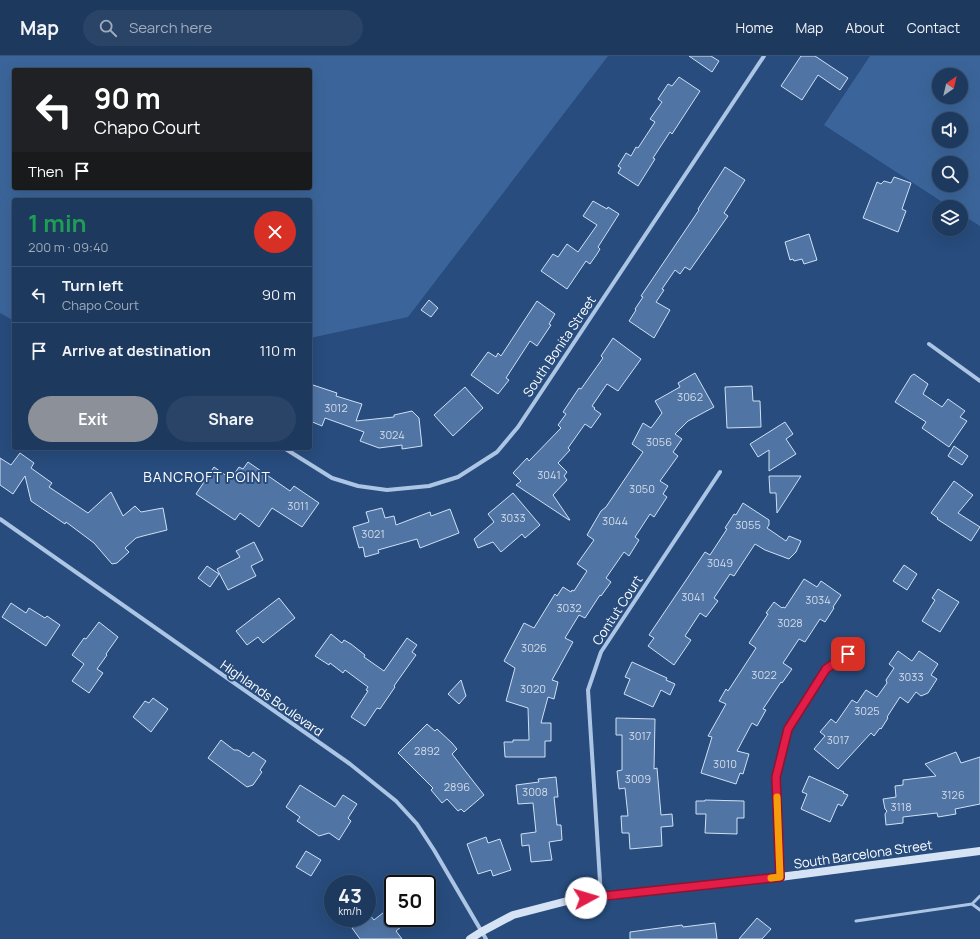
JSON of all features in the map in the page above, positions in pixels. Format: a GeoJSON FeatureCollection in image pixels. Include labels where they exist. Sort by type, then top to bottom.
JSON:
{"type":"FeatureCollection","features":[{"type":"Feature","properties":{"kind":"main road","name":"South Barcelona Street"},"geometry":{"type":"LineString","coordinates":[[470,939],[483,935],[514,915],[571,900],[780,877],[980,851]]}},
{"type":"Feature","properties":{"kind":"street","name":"South Bonita Street"},"geometry":{"type":"LineString","coordinates":[[287,450],[332,478],[358,486],[387,490],[429,486],[458,476],[497,452],[518,427],[764,56]]}},
{"type":"Feature","properties":{"kind":"street"},"geometry":{"type":"LineString","coordinates":[[929,344],[980,381]]}},
{"type":"Feature","properties":{"kind":"street","name":"Contut Court"},"geometry":{"type":"LineString","coordinates":[[601,897],[588,690],[601,652],[720,472]]}},
{"type":"Feature","properties":{"kind":"street","name":"Highlands Boulevard"},"geometry":{"type":"LineString","coordinates":[[0,518],[350,764],[384,790],[408,813],[426,837],[483,935]]}},
{"type":"Feature","properties":{"kind":"street"},"geometry":{"type":"LineString","coordinates":[[780,877],[776,777],[788,729],[826,669],[848,654]]}},
{"type":"Feature","properties":{"kind":"lane"},"geometry":{"type":"LineString","coordinates":[[856,921],[972,904],[980,896]]}},
{"type":"Feature","properties":{"kind":"lane"},"geometry":{"type":"LineString","coordinates":[[972,904],[980,910]]}},
{"type":"Feature","properties":{"kind":"shaded area"},"geometry":{"type":"Polygon","coordinates":[[[0,56],[608,56],[408,317],[312,338],[312,198],[12,198],[12,320],[0,313],[0,56]]]}},
{"type":"Feature","properties":{"kind":"shaded area"},"geometry":{"type":"Polygon","coordinates":[[[870,56],[980,56],[980,226],[968,218],[968,200],[939,200],[824,125],[870,56]]]}},
{"type":"Feature","properties":{"kind":"building"},"geometry":{"type":"Polygon","coordinates":[[[689,56],[711,56],[719,61],[712,72],[689,56]]]}},
{"type":"Feature","properties":{"kind":"building"},"geometry":{"type":"Polygon","coordinates":[[[801,56],[815,56],[848,78],[840,90],[818,75],[802,100],[781,86],[801,56]]]}},
{"type":"Feature","properties":{"kind":"building"},"geometry":{"type":"Polygon","coordinates":[[[679,77],[700,91],[672,134],[670,132],[653,158],[655,159],[638,186],[618,173],[621,168],[618,166],[626,153],[631,156],[636,147],[638,148],[655,122],[650,119],[662,102],[658,99],[668,84],[672,86],[679,77]]]}},
{"type":"Feature","properties":{"kind":"building"},"geometry":{"type":"Polygon","coordinates":[[[725,167],[745,180],[724,213],[728,216],[690,270],[685,267],[680,274],[675,270],[662,289],[664,290],[656,302],[670,310],[654,338],[629,321],[643,297],[641,296],[699,210],[698,209],[725,167]]]}},
{"type":"Feature","properties":{"kind":"building"},"geometry":{"type":"Polygon","coordinates":[[[894,177],[911,183],[902,209],[906,211],[898,232],[863,218],[877,182],[881,184],[884,181],[891,183],[894,177]]]}},
{"type":"Feature","properties":{"kind":"building"},"geometry":{"type":"Polygon","coordinates":[[[593,201],[607,209],[608,207],[619,214],[598,247],[600,249],[597,254],[590,264],[586,261],[567,289],[541,271],[553,254],[558,257],[567,244],[578,252],[597,225],[583,216],[593,201]]]}},
{"type":"Feature","properties":{"kind":"building"},"geometry":{"type":"Polygon","coordinates":[[[809,234],[817,260],[804,264],[802,259],[794,261],[793,259],[790,260],[785,242],[809,234]]]}},
{"type":"Feature","properties":{"kind":"building"},"geometry":{"type":"Polygon","coordinates":[[[429,300],[438,308],[431,317],[421,310],[429,300]]]}},
{"type":"Feature","properties":{"kind":"building"},"geometry":{"type":"Polygon","coordinates":[[[537,301],[555,314],[549,324],[551,325],[537,346],[530,341],[506,378],[509,380],[498,394],[471,375],[488,352],[496,357],[498,353],[501,356],[537,301]]]}},
{"type":"Feature","properties":{"kind":"building"},"geometry":{"type":"Polygon","coordinates":[[[613,338],[641,359],[618,391],[607,384],[592,406],[601,414],[591,428],[585,424],[568,448],[570,450],[558,463],[567,472],[564,476],[567,480],[553,495],[569,520],[516,485],[521,481],[513,473],[527,458],[529,461],[561,428],[558,425],[566,414],[563,412],[579,388],[581,389],[603,358],[601,356],[613,338]]]}},
{"type":"Feature","properties":{"kind":"building"},"geometry":{"type":"Polygon","coordinates":[[[695,373],[714,407],[688,421],[675,434],[682,439],[673,452],[678,456],[660,481],[668,486],[663,494],[667,497],[654,517],[650,514],[635,537],[639,540],[629,556],[624,552],[606,578],[611,582],[601,596],[600,595],[585,618],[579,615],[565,638],[573,642],[552,680],[558,682],[554,699],[548,697],[541,723],[551,723],[551,741],[545,741],[545,757],[505,757],[504,742],[513,742],[513,740],[529,740],[528,708],[506,701],[515,668],[504,661],[524,623],[534,628],[555,594],[557,596],[563,587],[571,592],[572,590],[574,591],[587,571],[577,564],[594,540],[587,535],[601,511],[606,507],[643,452],[632,444],[643,423],[651,428],[662,413],[655,401],[680,387],[678,383],[695,373]]]}},
{"type":"Feature","properties":{"kind":"building"},"geometry":{"type":"Polygon","coordinates":[[[914,374],[928,384],[923,394],[942,407],[948,399],[965,411],[960,417],[967,421],[949,447],[922,428],[926,422],[895,402],[911,376],[914,374]]]}},
{"type":"Feature","properties":{"kind":"building"},"geometry":{"type":"Polygon","coordinates":[[[312,385],[337,393],[336,396],[362,404],[356,421],[394,417],[394,415],[412,411],[419,418],[422,446],[402,449],[402,445],[379,448],[360,441],[364,432],[325,418],[322,426],[312,422],[312,385]]]}},
{"type":"Feature","properties":{"kind":"building"},"geometry":{"type":"Polygon","coordinates":[[[752,386],[753,401],[760,401],[761,427],[727,428],[725,387],[752,386]]]}},
{"type":"Feature","properties":{"kind":"building"},"geometry":{"type":"Polygon","coordinates":[[[465,387],[483,408],[453,436],[434,415],[465,387]]]}},
{"type":"Feature","properties":{"kind":"building"},"geometry":{"type":"Polygon","coordinates":[[[785,422],[793,434],[786,439],[796,454],[769,471],[769,450],[758,457],[750,444],[785,422]]]}},
{"type":"Feature","properties":{"kind":"building"},"geometry":{"type":"Polygon","coordinates":[[[954,446],[968,456],[962,465],[948,456],[954,446]]]}},
{"type":"Feature","properties":{"kind":"building"},"geometry":{"type":"Polygon","coordinates":[[[20,453],[34,463],[31,468],[52,483],[49,487],[88,513],[111,492],[123,516],[135,506],[141,512],[163,508],[167,530],[136,538],[125,548],[129,552],[117,563],[112,564],[94,543],[66,522],[65,524],[31,501],[25,476],[13,494],[0,485],[0,458],[11,465],[20,453]]]}},
{"type":"Feature","properties":{"kind":"building"},"geometry":{"type":"Polygon","coordinates":[[[248,462],[290,491],[294,486],[319,503],[302,527],[272,508],[259,527],[240,513],[235,520],[196,494],[214,467],[231,479],[239,467],[243,469],[248,462]]]}},
{"type":"Feature","properties":{"kind":"building"},"geometry":{"type":"Polygon","coordinates":[[[769,476],[801,476],[777,513],[776,493],[770,493],[769,476]]]}},
{"type":"Feature","properties":{"kind":"building"},"geometry":{"type":"Polygon","coordinates":[[[954,481],[973,495],[958,513],[980,527],[971,541],[937,519],[938,518],[931,513],[954,481]]]}},
{"type":"Feature","properties":{"kind":"building"},"geometry":{"type":"Polygon","coordinates":[[[513,493],[540,525],[525,538],[522,534],[501,552],[493,542],[478,548],[474,539],[494,522],[488,514],[513,493]]]}},
{"type":"Feature","properties":{"kind":"building"},"geometry":{"type":"Polygon","coordinates":[[[743,503],[769,520],[769,525],[767,528],[786,541],[789,536],[801,541],[796,552],[789,559],[765,550],[755,544],[734,576],[730,574],[714,598],[718,601],[706,617],[700,613],[685,636],[691,640],[674,665],[648,646],[654,638],[649,635],[705,552],[710,555],[727,529],[725,528],[734,514],[736,515],[743,503]]]}},
{"type":"Feature","properties":{"kind":"building"},"geometry":{"type":"Polygon","coordinates":[[[382,508],[385,518],[394,516],[396,525],[430,512],[431,516],[450,509],[459,533],[420,548],[417,539],[378,550],[379,553],[365,557],[363,547],[359,548],[353,527],[369,522],[366,512],[382,508]]]}},
{"type":"Feature","properties":{"kind":"building"},"geometry":{"type":"Polygon","coordinates":[[[254,542],[263,560],[251,566],[256,576],[228,590],[217,569],[240,557],[236,551],[254,542]]]}},
{"type":"Feature","properties":{"kind":"building"},"geometry":{"type":"Polygon","coordinates":[[[904,565],[917,574],[907,590],[893,581],[904,565]]]}},
{"type":"Feature","properties":{"kind":"building"},"geometry":{"type":"Polygon","coordinates":[[[207,566],[219,574],[210,587],[198,578],[207,566]]]}},
{"type":"Feature","properties":{"kind":"building"},"geometry":{"type":"Polygon","coordinates":[[[804,579],[817,587],[821,581],[841,595],[825,622],[820,619],[805,642],[799,639],[783,663],[792,669],[782,683],[781,682],[763,709],[766,710],[757,726],[752,723],[737,751],[749,754],[743,774],[740,773],[736,784],[701,773],[712,737],[708,736],[726,704],[719,701],[726,689],[728,691],[756,648],[749,643],[774,602],[782,608],[785,608],[804,579]]]}},
{"type":"Feature","properties":{"kind":"building"},"geometry":{"type":"Polygon","coordinates":[[[938,589],[959,602],[940,632],[922,621],[935,600],[932,598],[938,589]]]}},
{"type":"Feature","properties":{"kind":"building"},"geometry":{"type":"Polygon","coordinates":[[[279,598],[295,618],[263,643],[258,637],[247,645],[236,631],[279,598]]]}},
{"type":"Feature","properties":{"kind":"building"},"geometry":{"type":"Polygon","coordinates":[[[11,603],[26,613],[29,608],[45,618],[47,616],[60,625],[46,646],[2,617],[11,603]]]}},
{"type":"Feature","properties":{"kind":"building"},"geometry":{"type":"Polygon","coordinates":[[[99,622],[118,637],[97,669],[103,673],[89,693],[72,681],[84,664],[72,655],[84,638],[86,639],[99,622]]]}},
{"type":"Feature","properties":{"kind":"building"},"geometry":{"type":"Polygon","coordinates":[[[331,634],[342,643],[344,640],[351,644],[365,655],[364,657],[384,671],[407,638],[417,645],[412,652],[416,655],[380,709],[377,708],[365,726],[351,717],[368,691],[366,690],[368,687],[345,670],[343,673],[330,663],[329,665],[315,656],[331,634]]]}},
{"type":"Feature","properties":{"kind":"building"},"geometry":{"type":"Polygon","coordinates":[[[898,651],[912,661],[919,651],[938,664],[931,675],[937,679],[928,693],[921,696],[916,692],[908,703],[900,697],[881,729],[880,728],[874,736],[871,733],[838,769],[814,749],[825,736],[820,732],[831,719],[836,723],[852,700],[857,703],[866,690],[877,697],[887,683],[886,680],[894,668],[889,664],[898,651]]]}},
{"type":"Feature","properties":{"kind":"building"},"geometry":{"type":"Polygon","coordinates":[[[632,662],[667,678],[666,680],[675,684],[670,695],[661,690],[653,707],[624,694],[630,679],[625,677],[632,662]]]}},
{"type":"Feature","properties":{"kind":"building"},"geometry":{"type":"Polygon","coordinates":[[[461,680],[466,696],[459,704],[448,694],[461,680]]]}},
{"type":"Feature","properties":{"kind":"building"},"geometry":{"type":"Polygon","coordinates":[[[153,698],[168,709],[151,732],[133,717],[145,701],[149,703],[153,698]]]}},
{"type":"Feature","properties":{"kind":"building"},"geometry":{"type":"Polygon","coordinates":[[[616,718],[655,719],[654,769],[657,768],[661,815],[672,814],[673,826],[661,827],[662,846],[630,849],[629,833],[622,833],[621,816],[628,816],[625,788],[619,789],[617,771],[622,770],[622,735],[616,735],[616,718]]]}},
{"type":"Feature","properties":{"kind":"building"},"geometry":{"type":"Polygon","coordinates":[[[427,724],[435,731],[437,729],[457,749],[452,754],[484,795],[464,812],[461,809],[458,811],[447,799],[442,803],[431,790],[433,788],[398,753],[427,724]]]}},
{"type":"Feature","properties":{"kind":"building"},"geometry":{"type":"Polygon","coordinates":[[[221,740],[234,750],[238,750],[249,757],[253,752],[266,761],[260,770],[262,772],[253,785],[247,787],[208,758],[221,740]]]}},
{"type":"Feature","properties":{"kind":"building"},"geometry":{"type":"Polygon","coordinates":[[[956,752],[961,763],[980,757],[980,804],[955,809],[956,814],[938,817],[937,813],[903,817],[903,823],[886,825],[885,814],[887,811],[885,809],[883,799],[896,797],[895,786],[903,785],[903,780],[936,776],[925,764],[956,752]]]}},
{"type":"Feature","properties":{"kind":"building"},"geometry":{"type":"Polygon","coordinates":[[[809,776],[848,795],[842,806],[838,804],[830,822],[801,809],[807,794],[802,792],[809,776]]]}},
{"type":"Feature","properties":{"kind":"building"},"geometry":{"type":"Polygon","coordinates":[[[556,777],[558,797],[554,797],[557,825],[561,825],[562,840],[549,842],[552,860],[531,862],[529,845],[522,846],[521,834],[536,832],[533,803],[518,804],[516,785],[539,782],[538,779],[556,777]]]}},
{"type":"Feature","properties":{"kind":"building"},"geometry":{"type":"Polygon","coordinates":[[[300,785],[335,807],[343,795],[357,804],[348,818],[351,821],[339,840],[329,833],[319,836],[297,821],[300,817],[286,807],[300,785]]]}},
{"type":"Feature","properties":{"kind":"building"},"geometry":{"type":"Polygon","coordinates":[[[696,801],[744,801],[744,818],[737,818],[737,834],[705,833],[706,814],[696,814],[696,801]]]}},
{"type":"Feature","properties":{"kind":"building"},"geometry":{"type":"Polygon","coordinates":[[[486,837],[488,843],[500,839],[511,870],[493,876],[491,870],[478,874],[467,844],[486,837]]]}},
{"type":"Feature","properties":{"kind":"building"},"geometry":{"type":"Polygon","coordinates":[[[306,851],[321,860],[311,876],[296,867],[306,851]]]}},
{"type":"Feature","properties":{"kind":"building"},"geometry":{"type":"Polygon","coordinates":[[[384,912],[384,927],[401,927],[396,931],[402,939],[360,939],[352,928],[376,927],[376,918],[384,912]]]}},
{"type":"Feature","properties":{"kind":"building"},"geometry":{"type":"Polygon","coordinates":[[[757,918],[771,929],[762,939],[739,939],[757,918]]]}},
{"type":"Feature","properties":{"kind":"building"},"geometry":{"type":"Polygon","coordinates":[[[715,923],[717,939],[630,939],[630,932],[682,925],[683,927],[715,923]]]}},
{"type":"Feature","properties":{"kind":"slow traffic"},"geometry":{"type":"LineString","coordinates":[[771,878],[780,877],[777,797]]}},
{"type":"Feature","properties":{"kind":"district","name":"BANCROFT POINT"},"geometry":{"type":"Point","coordinates":[207,477]}},
{"type":"Feature","properties":{"kind":"route"},"geometry":{"type":"LineString","coordinates":[[586,898],[780,877],[776,777],[788,729],[826,669],[848,654]]}}]}
